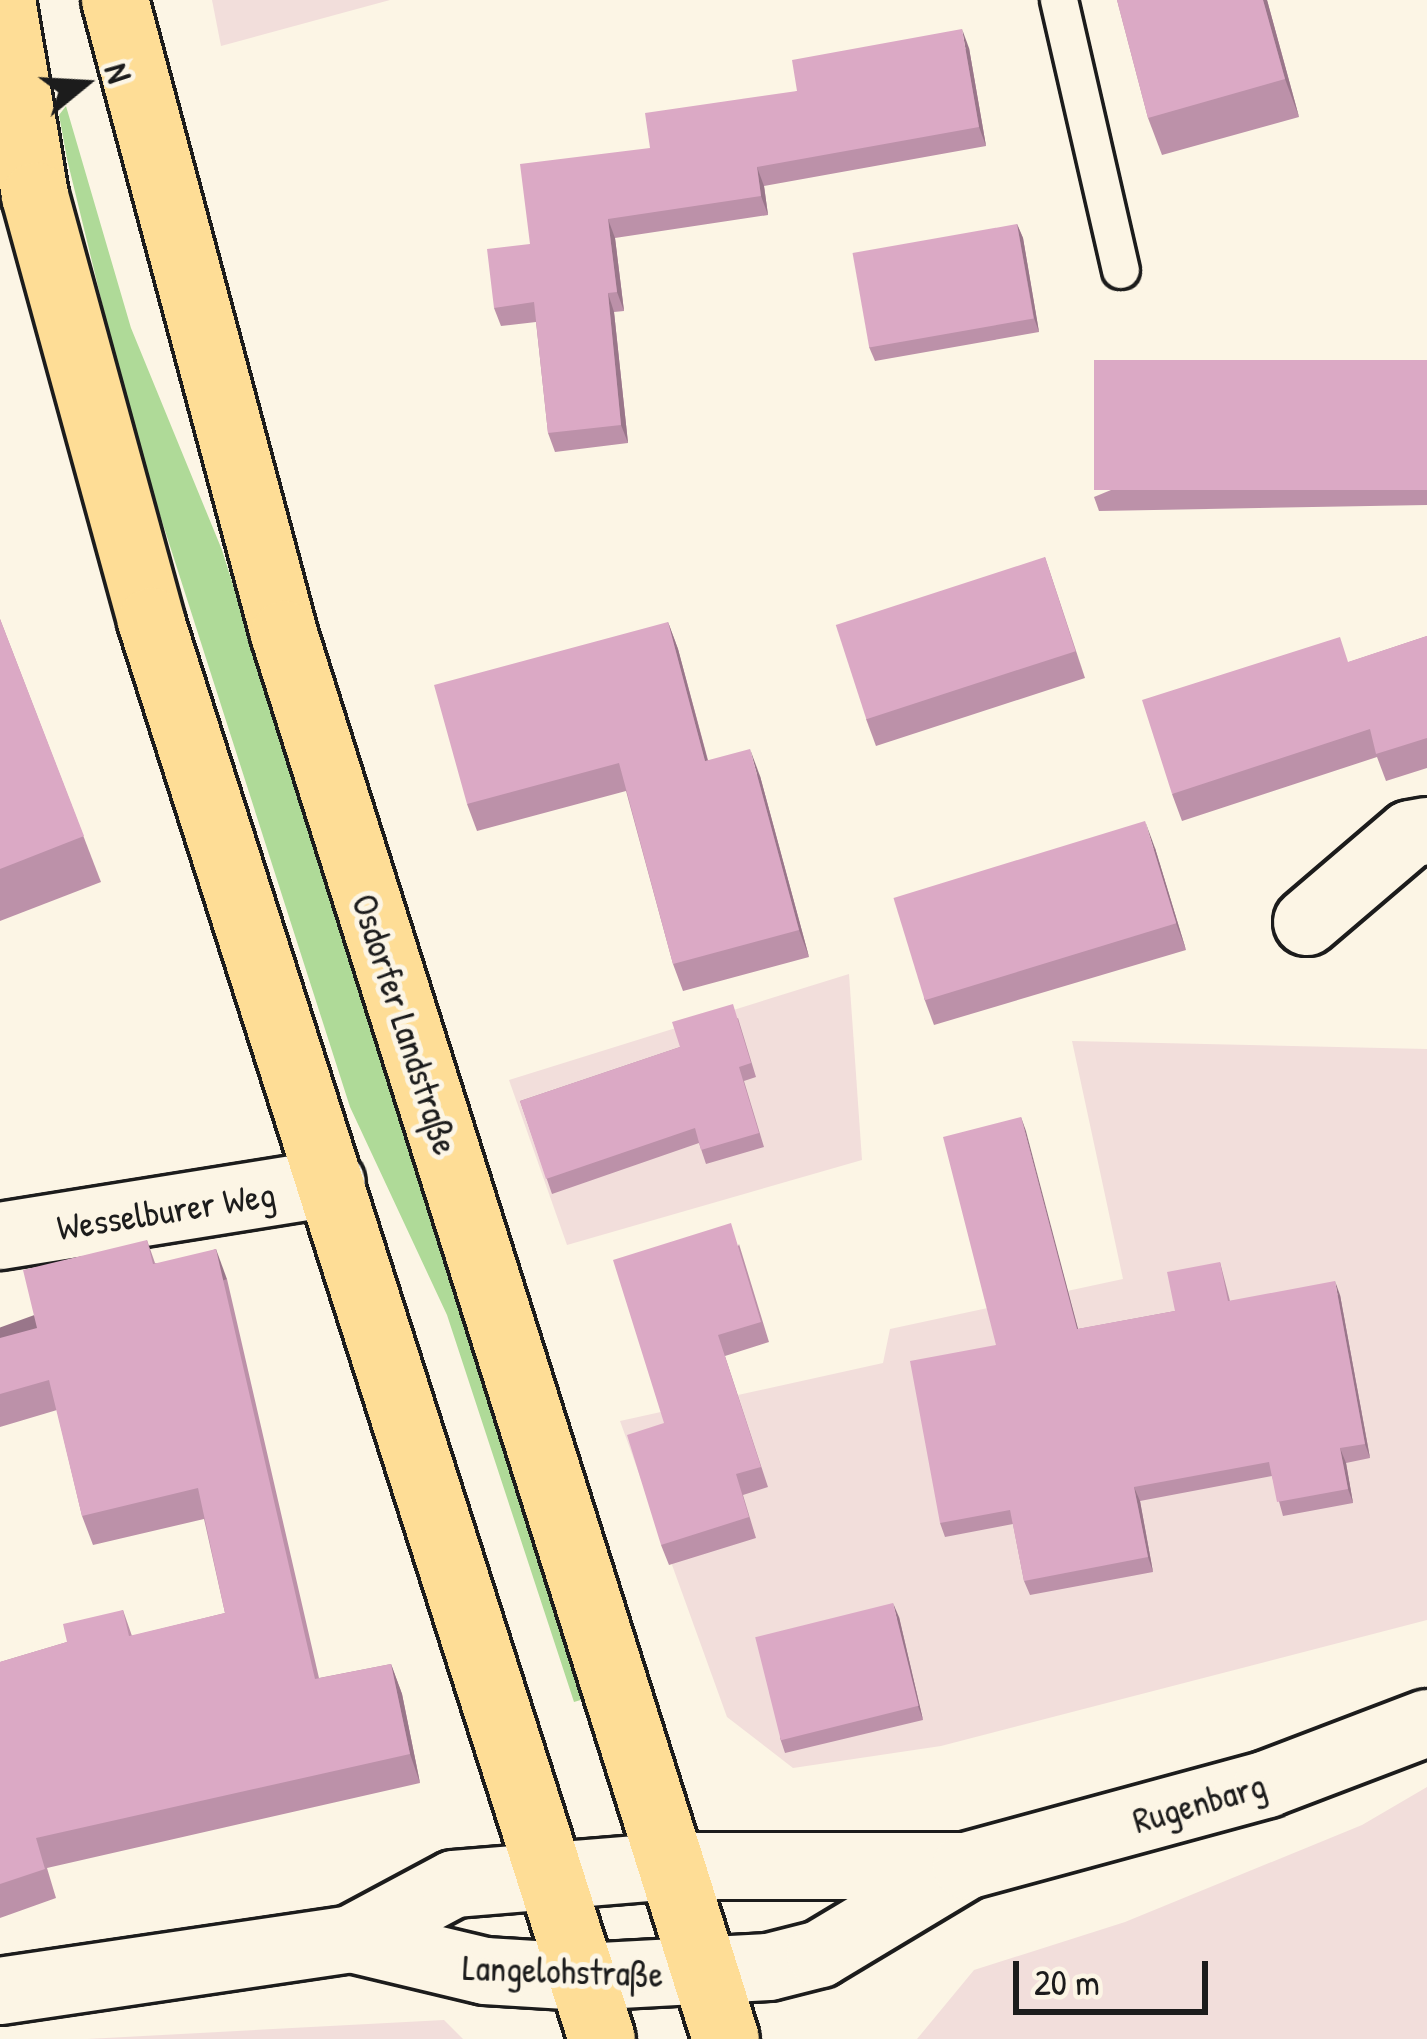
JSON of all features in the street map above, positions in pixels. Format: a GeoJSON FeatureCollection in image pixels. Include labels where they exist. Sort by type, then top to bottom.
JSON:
{"type":"FeatureCollection","features":[{"type":"Feature","properties":{"kind":"main road"},"geometry":{"type":"LineString","coordinates":[[2,0],[35,196],[71,345],[151,622],[602,2039]]}},
{"type":"Feature","properties":{"kind":"main road","name":"Osdorfer Landstraße"},"geometry":{"type":"LineString","coordinates":[[115,0],[284,634],[726,2039]]}},
{"type":"Feature","properties":{"kind":"street"},"geometry":{"type":"LineString","coordinates":[[1307,922],[1410,834],[1427,831]]}},
{"type":"Feature","properties":{"kind":"street","name":"Wesselburer Weg"},"geometry":{"type":"LineString","coordinates":[[0,1236],[332,1183]]}},
{"type":"Feature","properties":{"kind":"street","name":"Rugenbarg"},"geometry":{"type":"LineString","coordinates":[[674,1866],[966,1866],[1267,1784],[1427,1723]]}},
{"type":"Feature","properties":{"kind":"street","name":"Langelohstraße"},"geometry":{"type":"LineString","coordinates":[[0,1991],[351,1939],[454,1884],[549,1872],[674,1866]]}},
{"type":"Feature","properties":{"kind":"street","name":"Rugenbarg"},"geometry":{"type":"LineString","coordinates":[[706,1974],[820,1954],[966,1866]]}},
{"type":"Feature","properties":{"kind":"street","name":"Langelohstraße"},"geometry":{"type":"LineString","coordinates":[[351,1939],[433,1964],[583,1977],[706,1974]]}},
{"type":"Feature","properties":{"kind":"lane"},"geometry":{"type":"LineString","coordinates":[[1059,0],[1121,270]]}},
{"type":"Feature","properties":{"kind":"shaded area"},"geometry":{"type":"Polygon","coordinates":[[[212,0],[390,0],[221,46],[212,0]]]}},
{"type":"Feature","properties":{"kind":"shaded area"},"geometry":{"type":"Polygon","coordinates":[[[849,974],[862,1160],[567,1245],[509,1080],[849,974]]]}},
{"type":"Feature","properties":{"kind":"shaded area"},"geometry":{"type":"Polygon","coordinates":[[[1072,1041],[1427,1049],[1427,1620],[941,1746],[793,1768],[727,1717],[620,1421],[883,1363],[890,1329],[1123,1279],[1072,1041]]]}},
{"type":"Feature","properties":{"kind":"shaded area"},"geometry":{"type":"Polygon","coordinates":[[[1427,1787],[1427,2039],[917,2039],[974,1970],[1125,1922],[1362,1825],[1427,1787]]]}},
{"type":"Feature","properties":{"kind":"shaded area"},"geometry":{"type":"Polygon","coordinates":[[[444,2020],[463,2039],[87,2039],[444,2020]]]}},
{"type":"Feature","properties":{"kind":"green space"},"geometry":{"type":"Polygon","coordinates":[[[66,106],[131,328],[222,550],[584,1699],[574,1702],[447,1315],[350,1107],[134,434],[67,159],[59,115],[66,106]]]}},
{"type":"Feature","properties":{"kind":"building"},"geometry":{"type":"Polygon","coordinates":[[[1117,0],[1263,0],[1285,79],[1148,118],[1117,0]]]}},
{"type":"Feature","properties":{"kind":"building"},"geometry":{"type":"Polygon","coordinates":[[[962,29],[979,127],[757,167],[761,196],[608,219],[617,292],[608,293],[621,425],[548,433],[534,302],[494,308],[487,249],[530,244],[520,164],[650,148],[645,113],[797,91],[792,60],[962,29]]]}},
{"type":"Feature","properties":{"kind":"building"},"geometry":{"type":"Polygon","coordinates":[[[1017,224],[1034,319],[869,348],[853,253],[1017,224]]]}},
{"type":"Feature","properties":{"kind":"building"},"geometry":{"type":"Polygon","coordinates":[[[1094,360],[1427,360],[1427,490],[1094,490],[1094,360]]]}},
{"type":"Feature","properties":{"kind":"building"},"geometry":{"type":"Polygon","coordinates":[[[1045,557],[1076,651],[866,719],[836,625],[1045,557]]]}},
{"type":"Feature","properties":{"kind":"building"},"geometry":{"type":"Polygon","coordinates":[[[0,619],[84,836],[0,869],[0,619]]]}},
{"type":"Feature","properties":{"kind":"building"},"geometry":{"type":"Polygon","coordinates":[[[668,622],[705,761],[750,749],[799,930],[673,964],[619,763],[467,804],[434,685],[668,622]]]}},
{"type":"Feature","properties":{"kind":"building"},"geometry":{"type":"Polygon","coordinates":[[[1427,636],[1427,738],[1376,754],[1370,729],[1172,794],[1142,700],[1340,637],[1348,662],[1427,636]]]}},
{"type":"Feature","properties":{"kind":"building"},"geometry":{"type":"Polygon","coordinates":[[[1145,821],[1176,923],[925,1000],[893,898],[1145,821]]]}},
{"type":"Feature","properties":{"kind":"building"},"geometry":{"type":"Polygon","coordinates":[[[733,1004],[751,1063],[739,1067],[759,1133],[701,1150],[695,1128],[546,1179],[520,1101],[680,1047],[672,1022],[733,1004]]]}},
{"type":"Feature","properties":{"kind":"building"},"geometry":{"type":"Polygon","coordinates":[[[1021,1117],[1077,1329],[1175,1311],[1167,1272],[1220,1262],[1228,1301],[1335,1281],[1365,1444],[1340,1448],[1348,1489],[1277,1502],[1269,1462],[1134,1487],[1148,1557],[1024,1581],[1010,1510],[940,1523],[910,1361],[996,1345],[943,1137],[1021,1117]]]}},
{"type":"Feature","properties":{"kind":"building"},"geometry":{"type":"Polygon","coordinates":[[[731,1223],[761,1322],[718,1335],[761,1467],[736,1474],[749,1517],[661,1545],[627,1435],[664,1423],[613,1260],[731,1223]]]}},
{"type":"Feature","properties":{"kind":"building"},"geometry":{"type":"Polygon","coordinates":[[[147,1240],[153,1264],[216,1249],[315,1679],[391,1664],[410,1754],[36,1838],[45,1869],[0,1884],[0,1662],[67,1642],[63,1624],[123,1610],[129,1636],[225,1613],[198,1488],[82,1516],[49,1380],[0,1394],[0,1338],[37,1328],[23,1270],[147,1240]]]}},
{"type":"Feature","properties":{"kind":"building"},"geometry":{"type":"Polygon","coordinates":[[[893,1603],[919,1706],[781,1740],[755,1637],[893,1603]]]}}]}
